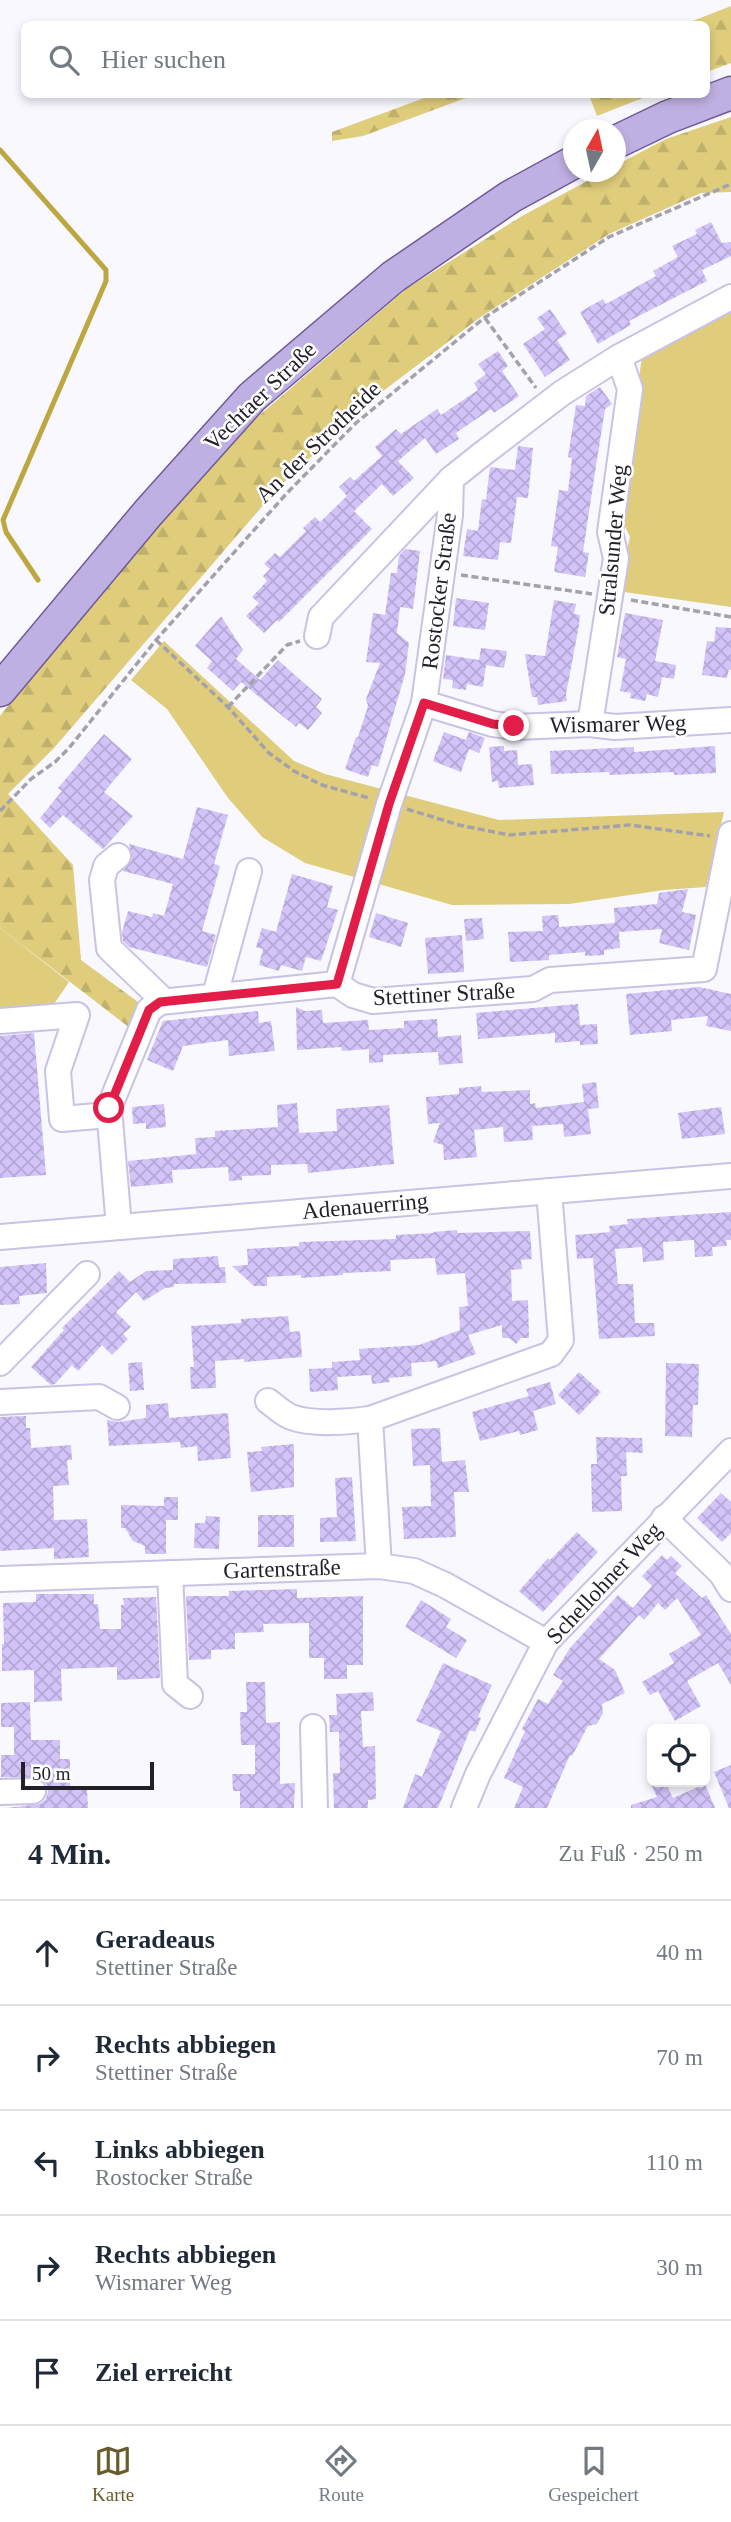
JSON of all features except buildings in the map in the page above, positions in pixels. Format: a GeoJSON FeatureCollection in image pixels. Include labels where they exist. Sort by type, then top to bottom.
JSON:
{"type":"FeatureCollection","features":[{"type":"Feature","properties":{"kind":"main road"},"geometry":{"type":"LineString","coordinates":[[626,137],[668,117],[731,93]]}},
{"type":"Feature","properties":{"kind":"main road","name":"Vechtaer Straße"},"geometry":{"type":"LineString","coordinates":[[0,690],[148,513],[252,397],[393,277],[510,197],[563,168]]}},
{"type":"Feature","properties":{"kind":"street","name":"Rostocker Straße"},"geometry":{"type":"LineString","coordinates":[[317,636],[321,617],[451,478],[548,404],[618,357],[731,297]]}},
{"type":"Feature","properties":{"kind":"street","name":"Stralsunder Weg"},"geometry":{"type":"LineString","coordinates":[[590,724],[616,558],[610,532],[630,389],[618,357]]}},
{"type":"Feature","properties":{"kind":"street","name":"Rostocker Straße"},"geometry":{"type":"LineString","coordinates":[[337,984],[389,804],[424,703],[450,515],[451,478]]}},
{"type":"Feature","properties":{"kind":"street","name":"Wismarer Weg"},"geometry":{"type":"LineString","coordinates":[[424,703],[493,724],[514,726],[590,724],[615,727],[731,720]]}},
{"type":"Feature","properties":{"kind":"street","name":"Stettiner Straße"},"geometry":{"type":"LineString","coordinates":[[337,984],[353,995],[373,1001],[533,989],[550,980],[704,969],[730,836]]}},
{"type":"Feature","properties":{"kind":"street"},"geometry":{"type":"LineString","coordinates":[[118,856],[106,866],[102,880],[109,948],[164,1001]]}},
{"type":"Feature","properties":{"kind":"street"},"geometry":{"type":"LineString","coordinates":[[215,995],[249,871]]}},
{"type":"Feature","properties":{"kind":"street"},"geometry":{"type":"LineString","coordinates":[[119,1227],[109,1108],[149,1010],[164,1001],[337,984]]}},
{"type":"Feature","properties":{"kind":"street"},"geometry":{"type":"LineString","coordinates":[[0,1021],[77,1015],[58,1071],[62,1119],[109,1115]]}},
{"type":"Feature","properties":{"kind":"street","name":"Adenauerring"},"geometry":{"type":"LineString","coordinates":[[0,1237],[731,1176]]}},
{"type":"Feature","properties":{"kind":"street"},"geometry":{"type":"LineString","coordinates":[[268,1401],[292,1417],[326,1422],[353,1422],[370,1419],[551,1354],[561,1340],[549,1191]]}},
{"type":"Feature","properties":{"kind":"street"},"geometry":{"type":"LineString","coordinates":[[0,1363],[87,1274]]}},
{"type":"Feature","properties":{"kind":"street"},"geometry":{"type":"LineString","coordinates":[[0,1402],[99,1397],[117,1407]]}},
{"type":"Feature","properties":{"kind":"street"},"geometry":{"type":"LineString","coordinates":[[370,1419],[379,1566]]}},
{"type":"Feature","properties":{"kind":"street","name":"Schellohner Weg"},"geometry":{"type":"LineString","coordinates":[[464,1808],[484,1763],[546,1643],[731,1451]]}},
{"type":"Feature","properties":{"kind":"street"},"geometry":{"type":"LineString","coordinates":[[664,1518],[721,1573],[731,1589]]}},
{"type":"Feature","properties":{"kind":"street","name":"Gartenstraße"},"geometry":{"type":"LineString","coordinates":[[0,1578],[379,1566],[414,1571],[445,1585],[546,1643]]}},
{"type":"Feature","properties":{"kind":"street"},"geometry":{"type":"LineString","coordinates":[[170,1573],[175,1684],[190,1696]]}},
{"type":"Feature","properties":{"kind":"street"},"geometry":{"type":"LineString","coordinates":[[313,1727],[315,1808]]}},
{"type":"Feature","properties":{"kind":"street"},"geometry":{"type":"LineString","coordinates":[[0,1792],[33,1791]]}},
{"type":"Feature","properties":{"kind":"path","name":"An der Strotheide"},"geometry":{"type":"LineString","coordinates":[[0,811],[31,779],[69,748],[156,640],[287,494],[356,422],[484,318],[609,237],[731,184]]}},
{"type":"Feature","properties":{"kind":"path"},"geometry":{"type":"LineString","coordinates":[[484,318],[548,404]]}},
{"type":"Feature","properties":{"kind":"path"},"geometry":{"type":"LineString","coordinates":[[442,572],[731,617]]}},
{"type":"Feature","properties":{"kind":"path"},"geometry":{"type":"LineString","coordinates":[[228,707],[287,645],[317,636]]}},
{"type":"Feature","properties":{"kind":"path"},"geometry":{"type":"LineString","coordinates":[[156,640],[228,707],[269,753],[322,785],[459,825],[509,835],[630,825],[730,836]]}},
{"type":"Feature","properties":{"kind":"green space"},"geometry":{"type":"Polygon","coordinates":[[[731,6],[731,63],[710,71],[710,21],[693,21],[731,6]]]}},
{"type":"Feature","properties":{"kind":"green space"},"geometry":{"type":"Polygon","coordinates":[[[424,98],[466,98],[363,136],[332,141],[332,132],[424,98]]]}},
{"type":"Feature","properties":{"kind":"green space"},"geometry":{"type":"Polygon","coordinates":[[[590,98],[642,98],[597,116],[590,98]]]}},
{"type":"Feature","properties":{"kind":"green space"},"geometry":{"type":"Polygon","coordinates":[[[731,117],[731,192],[701,193],[609,234],[482,316],[374,398],[278,488],[54,748],[8,794],[73,865],[81,960],[138,1002],[130,1028],[0,928],[0,716],[74,621],[240,432],[406,289],[522,216],[585,182],[626,182],[626,160],[666,139],[731,117]]]}},
{"type":"Feature","properties":{"kind":"green space"},"geometry":{"type":"Polygon","coordinates":[[[731,308],[731,607],[617,591],[630,537],[620,516],[642,356],[731,308]]]}},
{"type":"Feature","properties":{"kind":"green space"},"geometry":{"type":"Polygon","coordinates":[[[164,641],[294,761],[325,774],[499,820],[724,812],[706,887],[664,890],[569,904],[452,905],[305,863],[262,837],[228,798],[167,709],[131,680],[164,641]]]}},
{"type":"Feature","properties":{"kind":"green space"},"geometry":{"type":"Polygon","coordinates":[[[0,928],[69,982],[54,1004],[0,1009],[0,928]]]}},
{"type":"Feature","properties":{"kind":"waterway"},"geometry":{"type":"LineString","coordinates":[[0,150],[106,270],[106,281],[3,520],[6,532],[38,580]]}},
{"type":"Feature","properties":{"kind":"route"},"geometry":{"type":"LineString","coordinates":[[109,1108],[149,1010],[160,1002],[337,984],[389,804],[424,703],[493,724],[514,726]]}}]}
